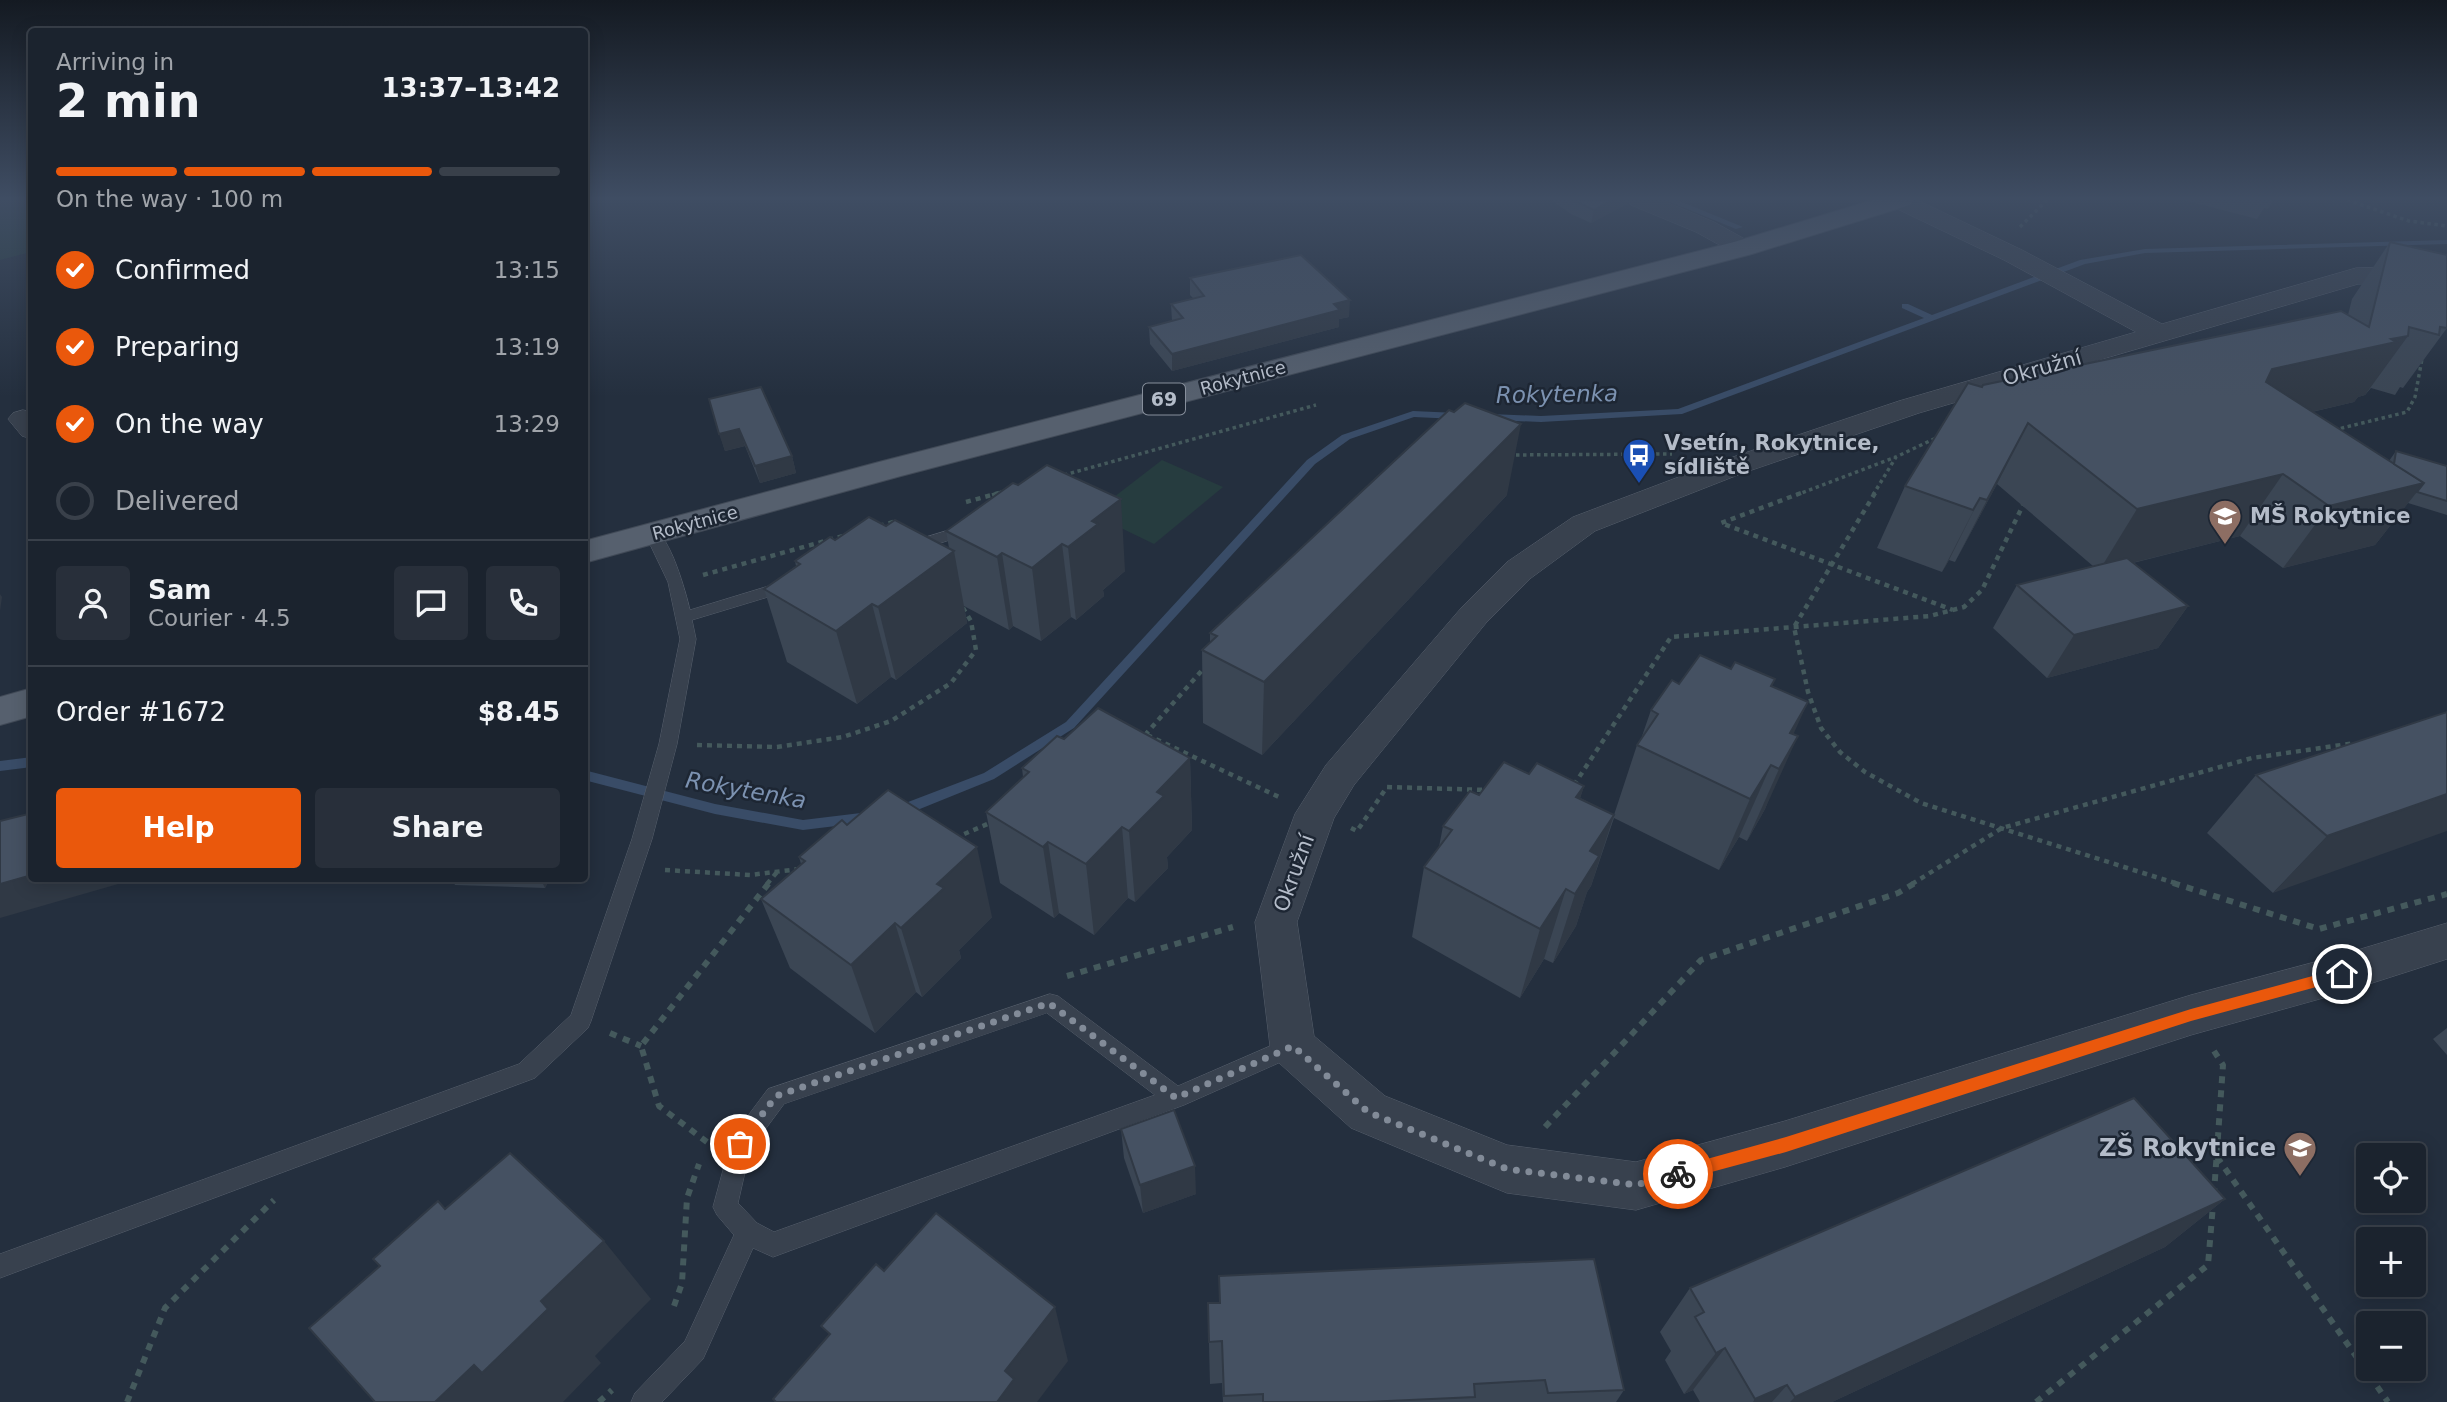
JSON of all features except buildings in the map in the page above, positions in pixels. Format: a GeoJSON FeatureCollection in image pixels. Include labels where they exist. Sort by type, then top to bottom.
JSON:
{"type":"FeatureCollection","features":[{"type":"Feature","properties":{"kind":"main road","name":"Rokytnice"},"geometry":{"type":"LineString","coordinates":[[588,551],[1676,265]]}},
{"type":"Feature","properties":{"kind":"main road"},"geometry":{"type":"LineString","coordinates":[[0,711],[28,703]]}},
{"type":"Feature","properties":{"kind":"street"},"geometry":{"type":"LineString","coordinates":[[2033,265],[2160,334]]}},
{"type":"Feature","properties":{"kind":"street","name":"Okružní"},"geometry":{"type":"LineString","coordinates":[[1293,1046],[1276,922],[1315,814],[1340,775],[1474,615],[1519,569],[1584,524],[1732,467],[1909,407],[2356,276],[2447,273]]}},
{"type":"Feature","properties":{"kind":"street"},"geometry":{"type":"LineString","coordinates":[[1293,1046],[1368,1112],[1507,1169],[1636,1185],[1786,1144],[2191,1015],[2342,974],[2447,941]]}},
{"type":"Feature","properties":{"kind":"lane"},"geometry":{"type":"LineString","coordinates":[[892,553],[989,523]]}},
{"type":"Feature","properties":{"kind":"lane"},"geometry":{"type":"LineString","coordinates":[[0,1266],[527,1071],[580,1021],[642,839],[666,750],[688,639],[676,582],[653,534]]}},
{"type":"Feature","properties":{"kind":"lane"},"geometry":{"type":"LineString","coordinates":[[685,617],[802,581]]}},
{"type":"Feature","properties":{"kind":"lane"},"geometry":{"type":"LineString","coordinates":[[1176,1098],[1049,1003],[776,1096],[740,1144],[725,1207],[748,1232],[773,1245],[1176,1098],[1293,1046]]}},
{"type":"Feature","properties":{"kind":"lane"},"geometry":{"type":"LineString","coordinates":[[643,1402],[694,1350],[748,1232]]}},
{"type":"Feature","properties":{"kind":"path"},"geometry":{"type":"LineString","coordinates":[[2329,431],[2407,412],[2416,397],[2424,347]]}},
{"type":"Feature","properties":{"kind":"path"},"geometry":{"type":"LineString","coordinates":[[1063,475],[1316,405]]}},
{"type":"Feature","properties":{"kind":"path"},"geometry":{"type":"LineString","coordinates":[[1946,433],[1896,457],[1721,523],[1954,610]]}},
{"type":"Feature","properties":{"kind":"path"},"geometry":{"type":"LineString","coordinates":[[1501,455],[1704,453],[1732,467]]}},
{"type":"Feature","properties":{"kind":"path"},"geometry":{"type":"LineString","coordinates":[[1896,457],[1794,627],[1821,728],[1844,756],[1875,778],[1921,803],[2319,929],[2447,894]]}},
{"type":"Feature","properties":{"kind":"path"},"geometry":{"type":"LineString","coordinates":[[956,505],[1010,490]]}},
{"type":"Feature","properties":{"kind":"path"},"geometry":{"type":"LineString","coordinates":[[1570,792],[1671,637],[1930,616],[1964,607],[1982,590],[2024,502],[2038,499]]}},
{"type":"Feature","properties":{"kind":"path"},"geometry":{"type":"LineString","coordinates":[[876,527],[903,519]]}},
{"type":"Feature","properties":{"kind":"path"},"geometry":{"type":"LineString","coordinates":[[676,582],[850,534]]}},
{"type":"Feature","properties":{"kind":"path"},"geometry":{"type":"LineString","coordinates":[[666,750],[777,747],[843,737],[891,721],[951,683],[976,650],[971,621],[956,599]]}},
{"type":"Feature","properties":{"kind":"path"},"geometry":{"type":"LineString","coordinates":[[1135,741],[1145,734],[1208,663]]}},
{"type":"Feature","properties":{"kind":"path"},"geometry":{"type":"LineString","coordinates":[[1145,734],[1357,831],[1387,787],[1492,790]]}},
{"type":"Feature","properties":{"kind":"path"},"geometry":{"type":"LineString","coordinates":[[1507,1169],[1702,960],[1898,893],[2001,828],[2252,758],[2356,743]]}},
{"type":"Feature","properties":{"kind":"path"},"geometry":{"type":"LineString","coordinates":[[954,838],[1003,817]]}},
{"type":"Feature","properties":{"kind":"path"},"geometry":{"type":"LineString","coordinates":[[632,868],[750,875],[805,869]]}},
{"type":"Feature","properties":{"kind":"path"},"geometry":{"type":"LineString","coordinates":[[707,1142],[659,1106],[641,1046],[777,872]]}},
{"type":"Feature","properties":{"kind":"path"},"geometry":{"type":"LineString","coordinates":[[1059,979],[1237,926]]}},
{"type":"Feature","properties":{"kind":"path"},"geometry":{"type":"LineString","coordinates":[[2036,1402],[2208,1265],[2223,1065],[2191,1015]]}},
{"type":"Feature","properties":{"kind":"path"},"geometry":{"type":"LineString","coordinates":[[673,1307],[682,1283],[687,1198],[714,1130]]}},
{"type":"Feature","properties":{"kind":"path"},"geometry":{"type":"LineString","coordinates":[[2217,1156],[2388,1402]]}},
{"type":"Feature","properties":{"kind":"path"},"geometry":{"type":"LineString","coordinates":[[127,1402],[165,1308],[282,1193]]}},
{"type":"Feature","properties":{"kind":"path"},"geometry":{"type":"LineString","coordinates":[[599,1402],[617,1385]]}},
{"type":"Feature","properties":{"kind":"green space"},"geometry":{"type":"Polygon","coordinates":[[[1162,460],[1223,487],[1154,544],[1092,514],[1162,460]]]}},
{"type":"Feature","properties":{"kind":"waterway","name":"Rokytenka"},"geometry":{"type":"LineString","coordinates":[[1931,318],[2074,265]]}},
{"type":"Feature","properties":{"kind":"waterway"},"geometry":{"type":"LineString","coordinates":[[1905,306],[1931,318]]}},
{"type":"Feature","properties":{"kind":"waterway","name":"Rokytenka"},"geometry":{"type":"LineString","coordinates":[[1490,417],[1541,419],[1679,412],[1931,318]]}},
{"type":"Feature","properties":{"kind":"waterway","name":"Rokytenka"},"geometry":{"type":"LineString","coordinates":[[900,811],[989,776],[1070,725],[1311,462],[1346,437],[1413,414],[1457,416]]}},
{"type":"Feature","properties":{"kind":"waterway","name":"Rokytenka"},"geometry":{"type":"LineString","coordinates":[[0,766],[28,762]]}},
{"type":"Feature","properties":{"kind":"waterway","name":"Rokytenka"},"geometry":{"type":"LineString","coordinates":[[588,776],[715,809],[803,825],[869,817]]}},
{"type":"Feature","properties":{"kind":"way so far"},"geometry":{"type":"LineString","coordinates":[[740,1144],[776,1096],[1049,1003],[1176,1098],[1293,1046],[1368,1112],[1507,1169],[1636,1185],[1678,1174]]}},
{"type":"Feature","properties":{"kind":"place","name":"Vsetín, Rokytnice, sídliště"},"geometry":{"type":"Point","coordinates":[1639,485]}},
{"type":"Feature","properties":{"kind":"place","name":"MŠ Rokytnice"},"geometry":{"type":"Point","coordinates":[2225,546]}},
{"type":"Feature","properties":{"kind":"place","name":"ZŠ Rokytnice"},"geometry":{"type":"Point","coordinates":[2300,1178]}},
{"type":"Feature","properties":{"kind":"route"},"geometry":{"type":"LineString","coordinates":[[1678,1174],[1786,1144],[2191,1015],[2342,974]]}}]}
